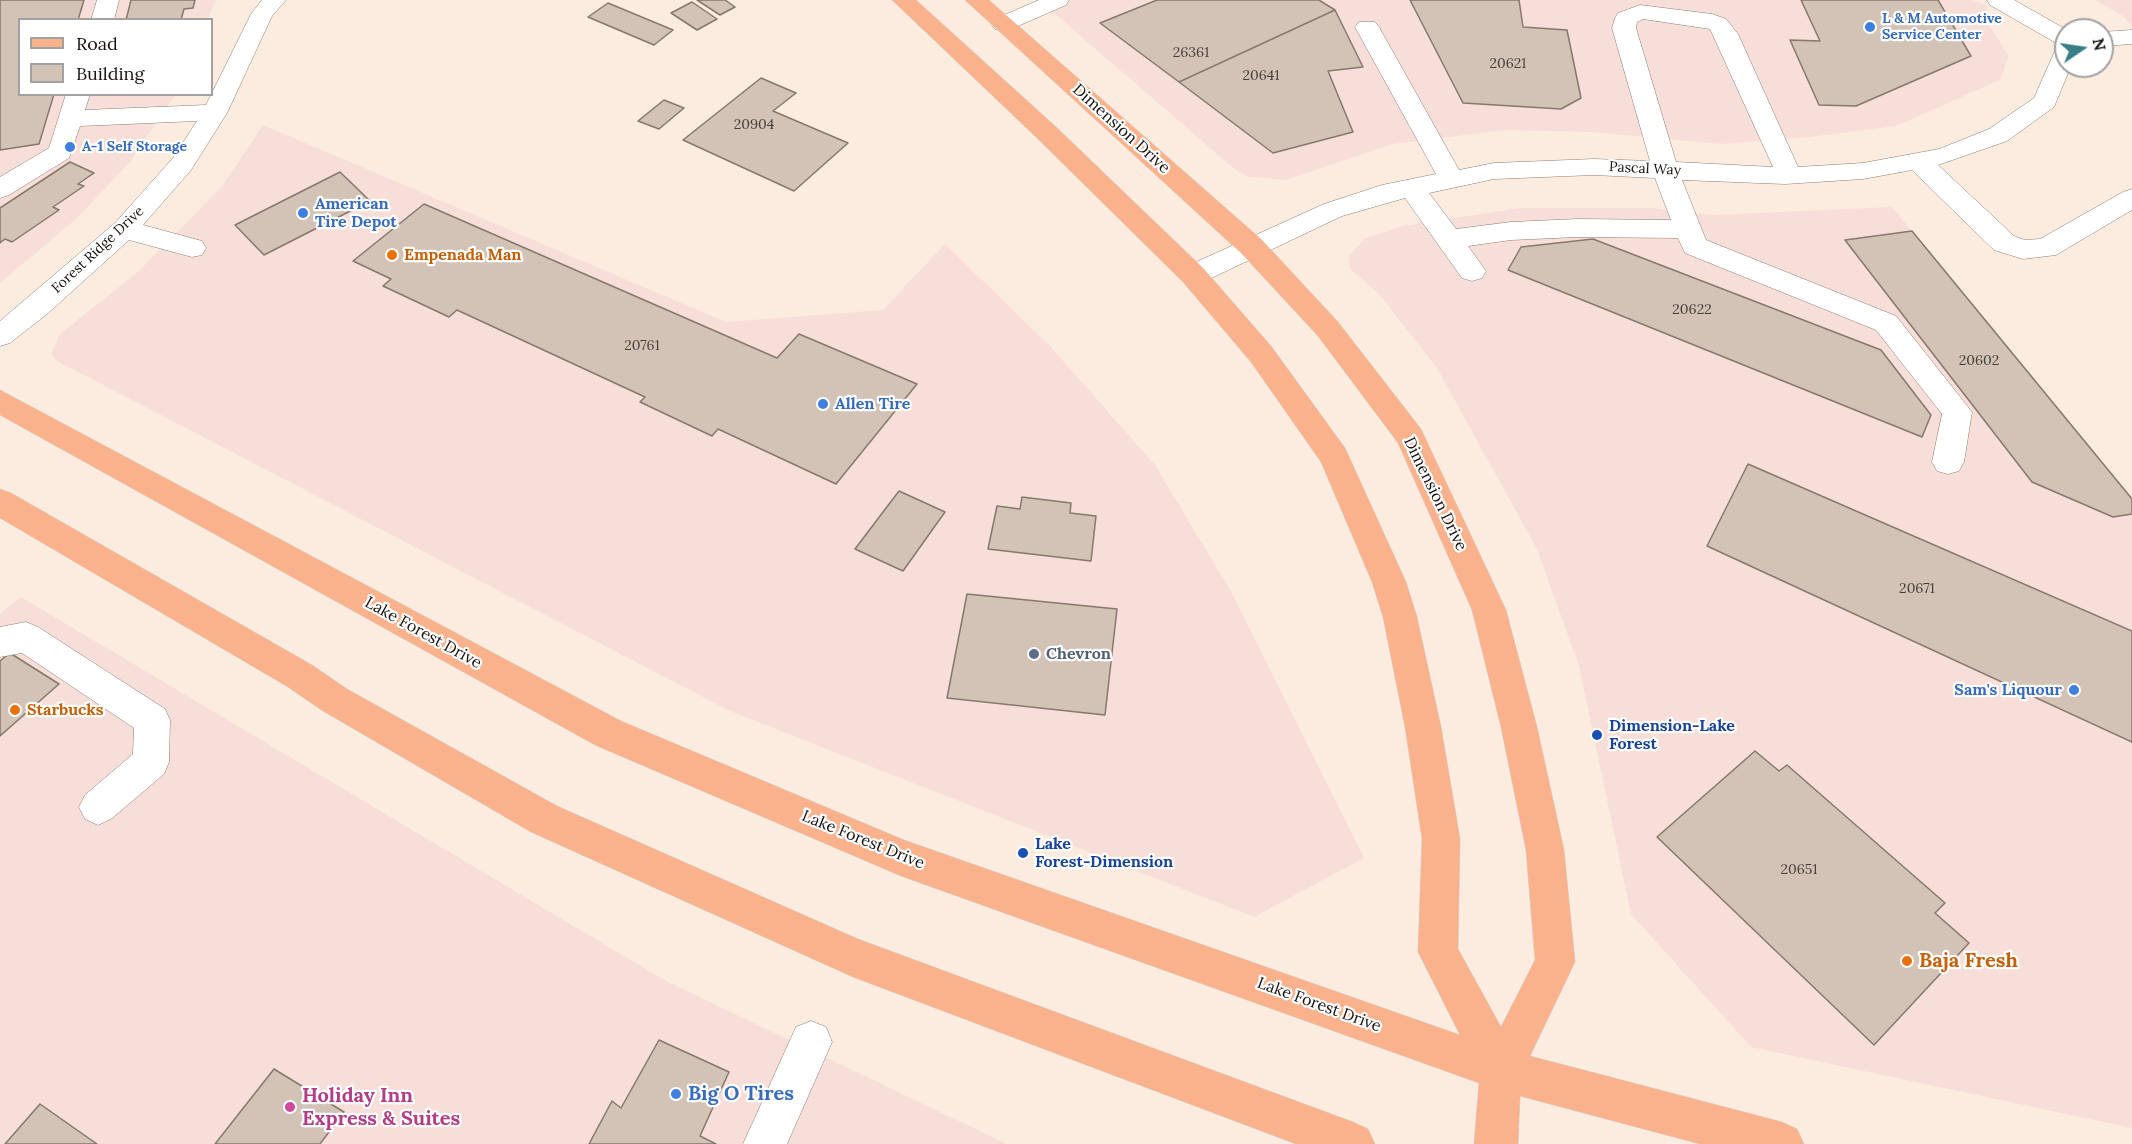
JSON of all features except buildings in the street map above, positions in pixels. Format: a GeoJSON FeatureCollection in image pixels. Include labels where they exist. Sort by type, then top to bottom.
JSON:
{"type":"FeatureCollection","features":[{"type":"Feature","properties":{"kind":"main road"},"geometry":{"type":"LineString","coordinates":[[903,0],[1046,132],[1192,275],[1261,354],[1334,457],[1389,582],[1400,617],[1423,727],[1441,839],[1438,952],[1501,1070]]}},
{"type":"Feature","properties":{"kind":"main road","name":"Dimension Drive"},"geometry":{"type":"LineString","coordinates":[[976,0],[1252,247],[1328,329],[1410,437],[1489,610],[1545,850],[1555,962],[1501,1070],[1496,1144]]}},
{"type":"Feature","properties":{"kind":"main road","name":"Lake Forest Drive"},"geometry":{"type":"LineString","coordinates":[[0,400],[374,605],[408,626],[608,733],[901,857],[1501,1070],[1782,1144]]}},
{"type":"Feature","properties":{"kind":"main road"},"geometry":{"type":"LineString","coordinates":[[0,502],[300,676],[335,700],[544,819],[853,957],[1353,1144]]}},
{"type":"Feature","properties":{"kind":"street"},"geometry":{"type":"LineString","coordinates":[[103,18],[108,0]]}},
{"type":"Feature","properties":{"kind":"street","name":"Forest Ridge Drive"},"geometry":{"type":"LineString","coordinates":[[0,336],[37,307],[124,229],[182,164],[215,113],[262,14],[275,0]]}},
{"type":"Feature","properties":{"kind":"street"},"geometry":{"type":"LineString","coordinates":[[1003,24],[1058,0]]}},
{"type":"Feature","properties":{"kind":"street"},"geometry":{"type":"LineString","coordinates":[[1998,0],[2054,32]]}},
{"type":"Feature","properties":{"kind":"street"},"geometry":{"type":"LineString","coordinates":[[1789,176],[1726,34],[1718,24],[1704,19],[1640,12],[1626,18],[1624,28],[1665,170],[1695,246],[1886,323],[1957,412],[1948,462]]}},
{"type":"Feature","properties":{"kind":"street"},"geometry":{"type":"LineString","coordinates":[[1367,27],[1451,179]]}},
{"type":"Feature","properties":{"kind":"street"},"geometry":{"type":"LineString","coordinates":[[2114,38],[2132,37]]}},
{"type":"Feature","properties":{"kind":"street","name":"Pascal Way"},"geometry":{"type":"LineString","coordinates":[[1192,275],[1333,210],[1411,187],[1494,171],[1594,167],[1789,176],[1863,171],[1944,156],[1998,135],[2044,102],[2054,78]]}},
{"type":"Feature","properties":{"kind":"street"},"geometry":{"type":"LineString","coordinates":[[0,189],[60,152],[77,96]]}},
{"type":"Feature","properties":{"kind":"street"},"geometry":{"type":"LineString","coordinates":[[70,120],[95,116],[215,113]]}},
{"type":"Feature","properties":{"kind":"street"},"geometry":{"type":"LineString","coordinates":[[1918,161],[2004,243],[2023,250],[2046,248],[2132,198]]}},
{"type":"Feature","properties":{"kind":"street"},"geometry":{"type":"LineString","coordinates":[[1411,187],[1472,271]]}},
{"type":"Feature","properties":{"kind":"street"},"geometry":{"type":"LineString","coordinates":[[1449,240],[1511,231],[1578,228],[1688,229]]}},
{"type":"Feature","properties":{"kind":"street"},"geometry":{"type":"LineString","coordinates":[[124,229],[192,248]]}},
{"type":"Feature","properties":{"kind":"street"},"geometry":{"type":"LineString","coordinates":[[0,642],[26,637],[152,720],[152,762],[98,807]]}},
{"type":"Feature","properties":{"kind":"street"},"geometry":{"type":"LineString","coordinates":[[765,1144],[811,1042]]}},
{"type":"Feature","properties":{"kind":"shaded area","name":"A-1 Self Storage"},"geometry":{"type":"Polygon","coordinates":[[[0,0],[216,0],[208,18],[18,18],[18,96],[174,96],[130,162],[76,219],[0,283],[0,0]]]}},
{"type":"Feature","properties":{"kind":"shaded area"},"geometry":{"type":"Polygon","coordinates":[[[1039,0],[1972,0],[1988,6],[1986,13],[1990,26],[2009,56],[2000,80],[1896,126],[1801,138],[1720,144],[1592,132],[1504,130],[1393,144],[1286,180],[1248,177],[1232,167],[1039,0]]]}},
{"type":"Feature","properties":{"kind":"shaded area"},"geometry":{"type":"Polygon","coordinates":[[[2095,0],[2132,0],[2132,25],[2123,16],[2095,0]]]}},
{"type":"Feature","properties":{"kind":"shaded area"},"geometry":{"type":"Polygon","coordinates":[[[263,125],[726,322],[883,310],[945,244],[1050,346],[1155,465],[1232,593],[1364,858],[1254,917],[730,711],[57,361],[51,354],[60,334],[139,271],[223,185],[263,125]]]}},
{"type":"Feature","properties":{"kind":"shaded area"},"geometry":{"type":"Polygon","coordinates":[[[1892,207],[2132,499],[2132,1128],[1751,1047],[1631,914],[1579,666],[1537,549],[1437,368],[1380,295],[1350,269],[1349,256],[1364,239],[1403,226],[1520,208],[1651,208],[1713,215],[1892,207]]]}},
{"type":"Feature","properties":{"kind":"shaded area"},"geometry":{"type":"Polygon","coordinates":[[[21,597],[666,981],[1007,1144],[0,1144],[0,614],[21,597]]]}},
{"type":"Feature","properties":{"kind":"place","name":"L & M Automotive Service Center"},"geometry":{"type":"Point","coordinates":[1870,27]}},
{"type":"Feature","properties":{"kind":"place","name":"A-1 Self Storage"},"geometry":{"type":"Point","coordinates":[70,147]}},
{"type":"Feature","properties":{"kind":"place","name":"American Tire Depot"},"geometry":{"type":"Point","coordinates":[303,213]}},
{"type":"Feature","properties":{"kind":"place","name":"Empenada Man"},"geometry":{"type":"Point","coordinates":[392,255]}},
{"type":"Feature","properties":{"kind":"place","name":"Allen Tire"},"geometry":{"type":"Point","coordinates":[823,404]}},
{"type":"Feature","properties":{"kind":"place","name":"Chevron"},"geometry":{"type":"Point","coordinates":[1034,654]}},
{"type":"Feature","properties":{"kind":"place","name":"Sam's Liquour"},"geometry":{"type":"Point","coordinates":[2074,690]}},
{"type":"Feature","properties":{"kind":"place","name":"Starbucks"},"geometry":{"type":"Point","coordinates":[15,710]}},
{"type":"Feature","properties":{"kind":"place","name":"Dimension-Lake Forest"},"geometry":{"type":"Point","coordinates":[1597,735]}},
{"type":"Feature","properties":{"kind":"place","name":"Lake Forest-Dimension"},"geometry":{"type":"Point","coordinates":[1023,853]}},
{"type":"Feature","properties":{"kind":"place","name":"Baja Fresh"},"geometry":{"type":"Point","coordinates":[1907,961]}},
{"type":"Feature","properties":{"kind":"place","name":"Big O Tires"},"geometry":{"type":"Point","coordinates":[676,1094]}},
{"type":"Feature","properties":{"kind":"place","name":"Holiday Inn Express & Suites"},"geometry":{"type":"Point","coordinates":[290,1107]}}]}
